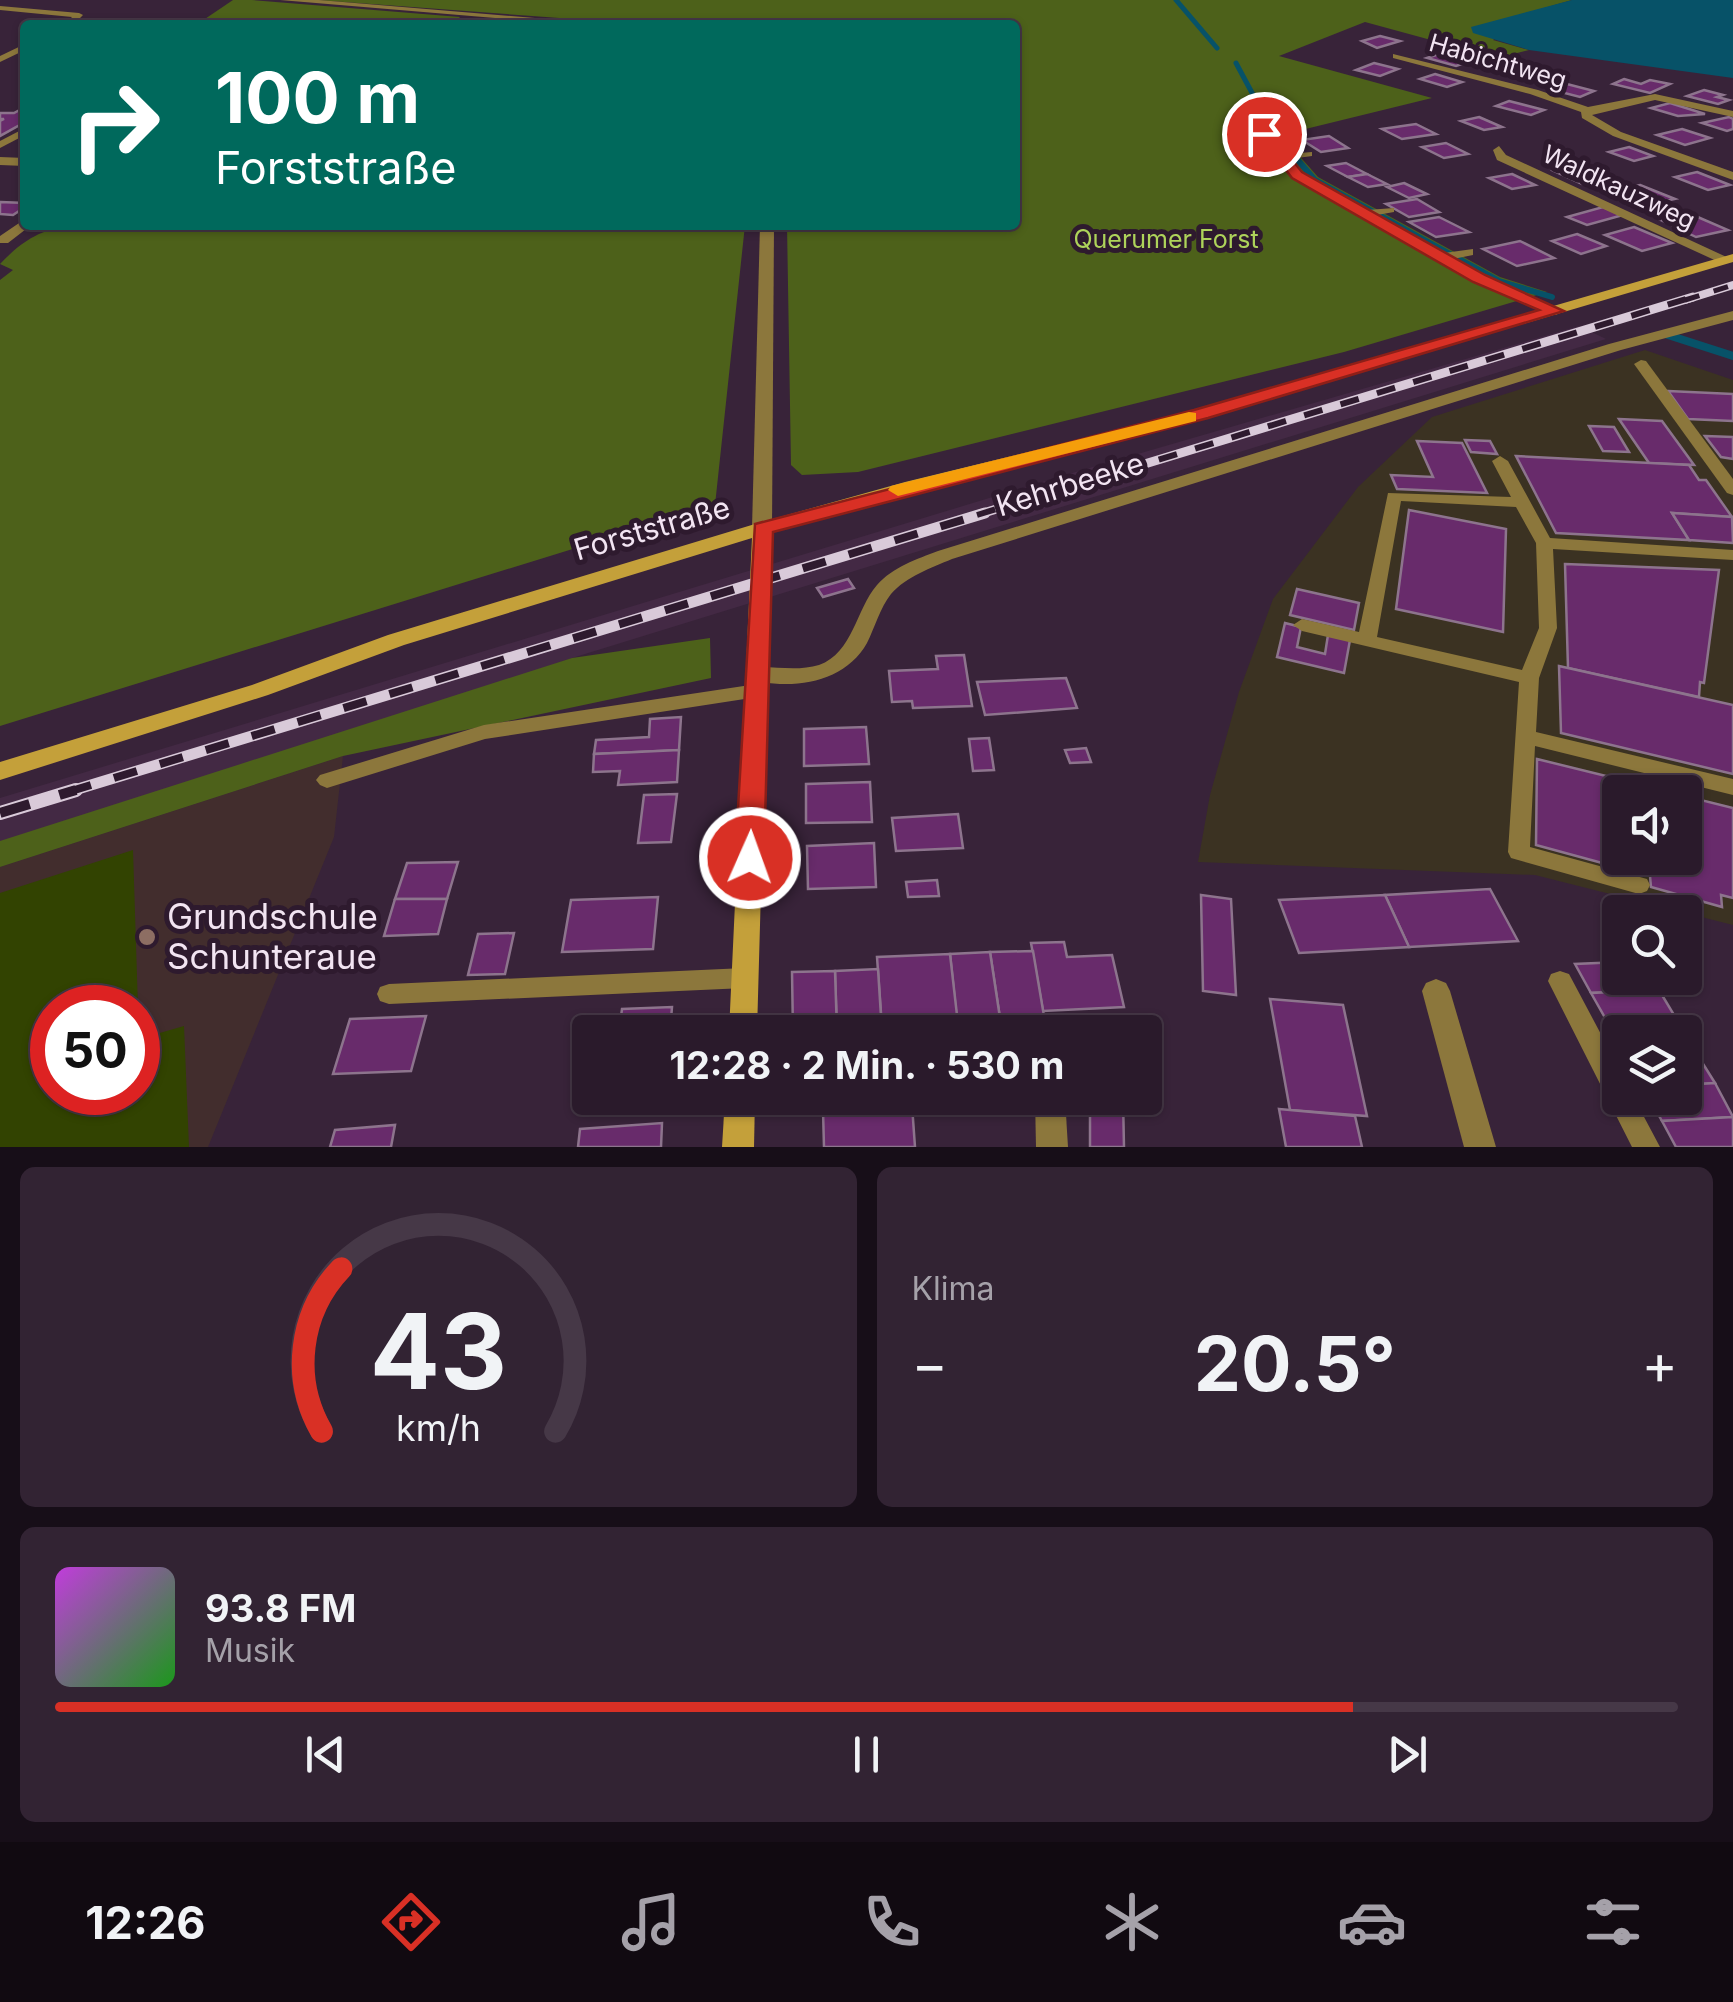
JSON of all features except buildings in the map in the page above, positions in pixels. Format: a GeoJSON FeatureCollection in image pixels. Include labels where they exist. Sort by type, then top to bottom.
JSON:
{"type":"FeatureCollection","features":[{"type":"Feature","properties":{"kind":"main road","name":"Forststraße"},"geometry":{"type":"LineString","coordinates":[[0,771],[260,690],[483,611],[762,528],[1168,423],[1730,260]]}},
{"type":"Feature","properties":{"kind":"main road"},"geometry":{"type":"LineString","coordinates":[[744,1015],[762,528]]}},
{"type":"Feature","properties":{"kind":"main road"},"geometry":{"type":"LineString","coordinates":[[738,1147],[739,1115]]}},
{"type":"Feature","properties":{"kind":"street"},"geometry":{"type":"LineString","coordinates":[[284,0],[548,20]]}},
{"type":"Feature","properties":{"kind":"street","name":"Habichtweg"},"geometry":{"type":"LineString","coordinates":[[1397,56],[1587,110],[1655,97],[1733,114]]}},
{"type":"Feature","properties":{"kind":"street","name":"Habichtweg"},"geometry":{"type":"LineString","coordinates":[[1587,110],[1586,116],[1617,134],[1733,176]]}},
{"type":"Feature","properties":{"kind":"street","name":"Waldkauzweg"},"geometry":{"type":"LineString","coordinates":[[1499,150],[1501,157],[1730,260]]}},
{"type":"Feature","properties":{"kind":"street"},"geometry":{"type":"LineString","coordinates":[[3,240],[20,226]]}},
{"type":"Feature","properties":{"kind":"street"},"geometry":{"type":"LineString","coordinates":[[762,528],[767,230]]}},
{"type":"Feature","properties":{"kind":"street","name":"Kehrbeeke"},"geometry":{"type":"LineString","coordinates":[[757,683],[836,666],[854,649],[867,614],[884,590],[908,570],[945,555],[1615,347],[1733,315]]}},
{"type":"Feature","properties":{"kind":"street"},"geometry":{"type":"LineString","coordinates":[[1436,991],[1480,1147]]}},
{"type":"Feature","properties":{"kind":"street"},"geometry":{"type":"LineString","coordinates":[[1051,1115],[1052,1147]]}},
{"type":"Feature","properties":{"kind":"lane"},"geometry":{"type":"LineString","coordinates":[[0,8],[79,15],[74,20]]}},
{"type":"Feature","properties":{"kind":"lane"},"geometry":{"type":"LineString","coordinates":[[1264,134],[1297,175],[1479,278],[1556,311]]}},
{"type":"Feature","properties":{"kind":"lane"},"geometry":{"type":"LineString","coordinates":[[1284,156],[1308,154]]}},
{"type":"Feature","properties":{"kind":"lane"},"geometry":{"type":"LineString","coordinates":[[1364,214],[1390,210]]}},
{"type":"Feature","properties":{"kind":"lane"},"geometry":{"type":"LineString","coordinates":[[1442,258],[1469,252]]}},
{"type":"Feature","properties":{"kind":"lane"},"geometry":{"type":"LineString","coordinates":[[1641,364],[1733,490]]}},
{"type":"Feature","properties":{"kind":"lane"},"geometry":{"type":"LineString","coordinates":[[1500,461],[1544,544],[1548,628],[1529,678],[1520,852],[1639,885]]}},
{"type":"Feature","properties":{"kind":"lane"},"geometry":{"type":"LineString","coordinates":[[1368,640],[1394,496],[1522,502]]}},
{"type":"Feature","properties":{"kind":"lane"},"geometry":{"type":"LineString","coordinates":[[1544,544],[1733,555]]}},
{"type":"Feature","properties":{"kind":"lane"},"geometry":{"type":"LineString","coordinates":[[1302,625],[1529,678]]}},
{"type":"Feature","properties":{"kind":"lane"},"geometry":{"type":"LineString","coordinates":[[328,780],[484,732],[757,683]]}},
{"type":"Feature","properties":{"kind":"lane"},"geometry":{"type":"LineString","coordinates":[[1526,736],[1733,787]]}},
{"type":"Feature","properties":{"kind":"lane"},"geometry":{"type":"LineString","coordinates":[[389,994],[745,978]]}},
{"type":"Feature","properties":{"kind":"lane"},"geometry":{"type":"LineString","coordinates":[[1560,981],[1602,1062]]}},
{"type":"Feature","properties":{"kind":"lane"},"geometry":{"type":"LineString","coordinates":[[1629,1115],[1646,1147]]}},
{"type":"Feature","properties":{"kind":"shaded area"},"geometry":{"type":"Polygon","coordinates":[[[1579,326],[1606,339],[572,658],[0,854],[0,798],[1062,476],[1579,326]]]}},
{"type":"Feature","properties":{"kind":"shaded area"},"geometry":{"type":"Polygon","coordinates":[[[1645,350],[1733,380],[1733,925],[1702,917],[1702,895],[1614,895],[1535,875],[1198,862],[1210,795],[1239,692],[1273,599],[1358,487],[1432,417],[1645,350]]]}},
{"type":"Feature","properties":{"kind":"shaded area","name":"Grundschule Schunteraue"},"geometry":{"type":"Polygon","coordinates":[[[343,756],[334,837],[208,1147],[0,1147],[0,867],[343,756]]]}},
{"type":"Feature","properties":{"kind":"green space"},"geometry":{"type":"Polygon","coordinates":[[[233,0],[460,17],[457,20],[203,20],[233,0]]]}},
{"type":"Feature","properties":{"kind":"green space","name":"Querumer Forst"},"geometry":{"type":"Polygon","coordinates":[[[317,0],[1572,0],[1527,13],[1493,40],[1529,50],[1497,58],[1365,22],[1279,56],[1432,98],[1281,135],[1318,177],[1500,277],[1547,292],[1344,352],[858,472],[802,475],[791,465],[787,230],[1020,230],[1020,20],[587,20],[317,0]]]}},
{"type":"Feature","properties":{"kind":"green space"},"geometry":{"type":"Polygon","coordinates":[[[744,230],[715,505],[0,726],[0,280],[13,270],[0,264],[31,238],[48,231],[744,230]]]}},
{"type":"Feature","properties":{"kind":"green space"},"geometry":{"type":"Polygon","coordinates":[[[710,638],[711,678],[343,756],[0,867],[0,841],[572,658],[710,638]]]}},
{"type":"Feature","properties":{"kind":"green space"},"geometry":{"type":"Polygon","coordinates":[[[133,850],[137,985],[30,985],[30,1115],[160,1115],[160,1033],[184,1026],[189,1147],[0,1147],[0,893],[133,850]]]}},
{"type":"Feature","properties":{"kind":"water"},"geometry":{"type":"Polygon","coordinates":[[[1572,0],[1733,0],[1733,78],[1529,50],[1473,33],[1471,27],[1572,0]]]}},
{"type":"Feature","properties":{"kind":"waterway","name":"Kehrbeeke"},"geometry":{"type":"LineString","coordinates":[[1176,0],[1217,48]]}},
{"type":"Feature","properties":{"kind":"waterway","name":"Kehrbeeke"},"geometry":{"type":"LineString","coordinates":[[1236,63],[1272,130]]}},
{"type":"Feature","properties":{"kind":"waterway","name":"Kehrbeeke"},"geometry":{"type":"LineString","coordinates":[[1272,130],[1315,180],[1499,281],[1552,297]]}},
{"type":"Feature","properties":{"kind":"waterway","name":"Kehrbeeke"},"geometry":{"type":"LineString","coordinates":[[1668,335],[1733,356]]}},
{"type":"Feature","properties":{"kind":"railway"},"geometry":{"type":"LineString","coordinates":[[1685,300],[1733,285]]}},
{"type":"Feature","properties":{"kind":"railway"},"geometry":{"type":"LineString","coordinates":[[977,515],[1693,297]]}},
{"type":"Feature","properties":{"kind":"railway"},"geometry":{"type":"LineString","coordinates":[[68,792],[985,513]]}},
{"type":"Feature","properties":{"kind":"railway"},"geometry":{"type":"LineString","coordinates":[[0,813],[76,790]]}},
{"type":"Feature","properties":{"kind":"slow traffic"},"geometry":{"type":"LineString","coordinates":[[898,490],[1189,417]]}},
{"type":"Feature","properties":{"kind":"place","name":"Grundschule Schunteraue"},"geometry":{"type":"Point","coordinates":[147,937]}},
{"type":"Feature","properties":{"kind":"route"},"geometry":{"type":"LineString","coordinates":[[750,858],[762,528],[911,486],[1201,414],[1556,311],[1479,278],[1297,175],[1264,134]]}}]}
